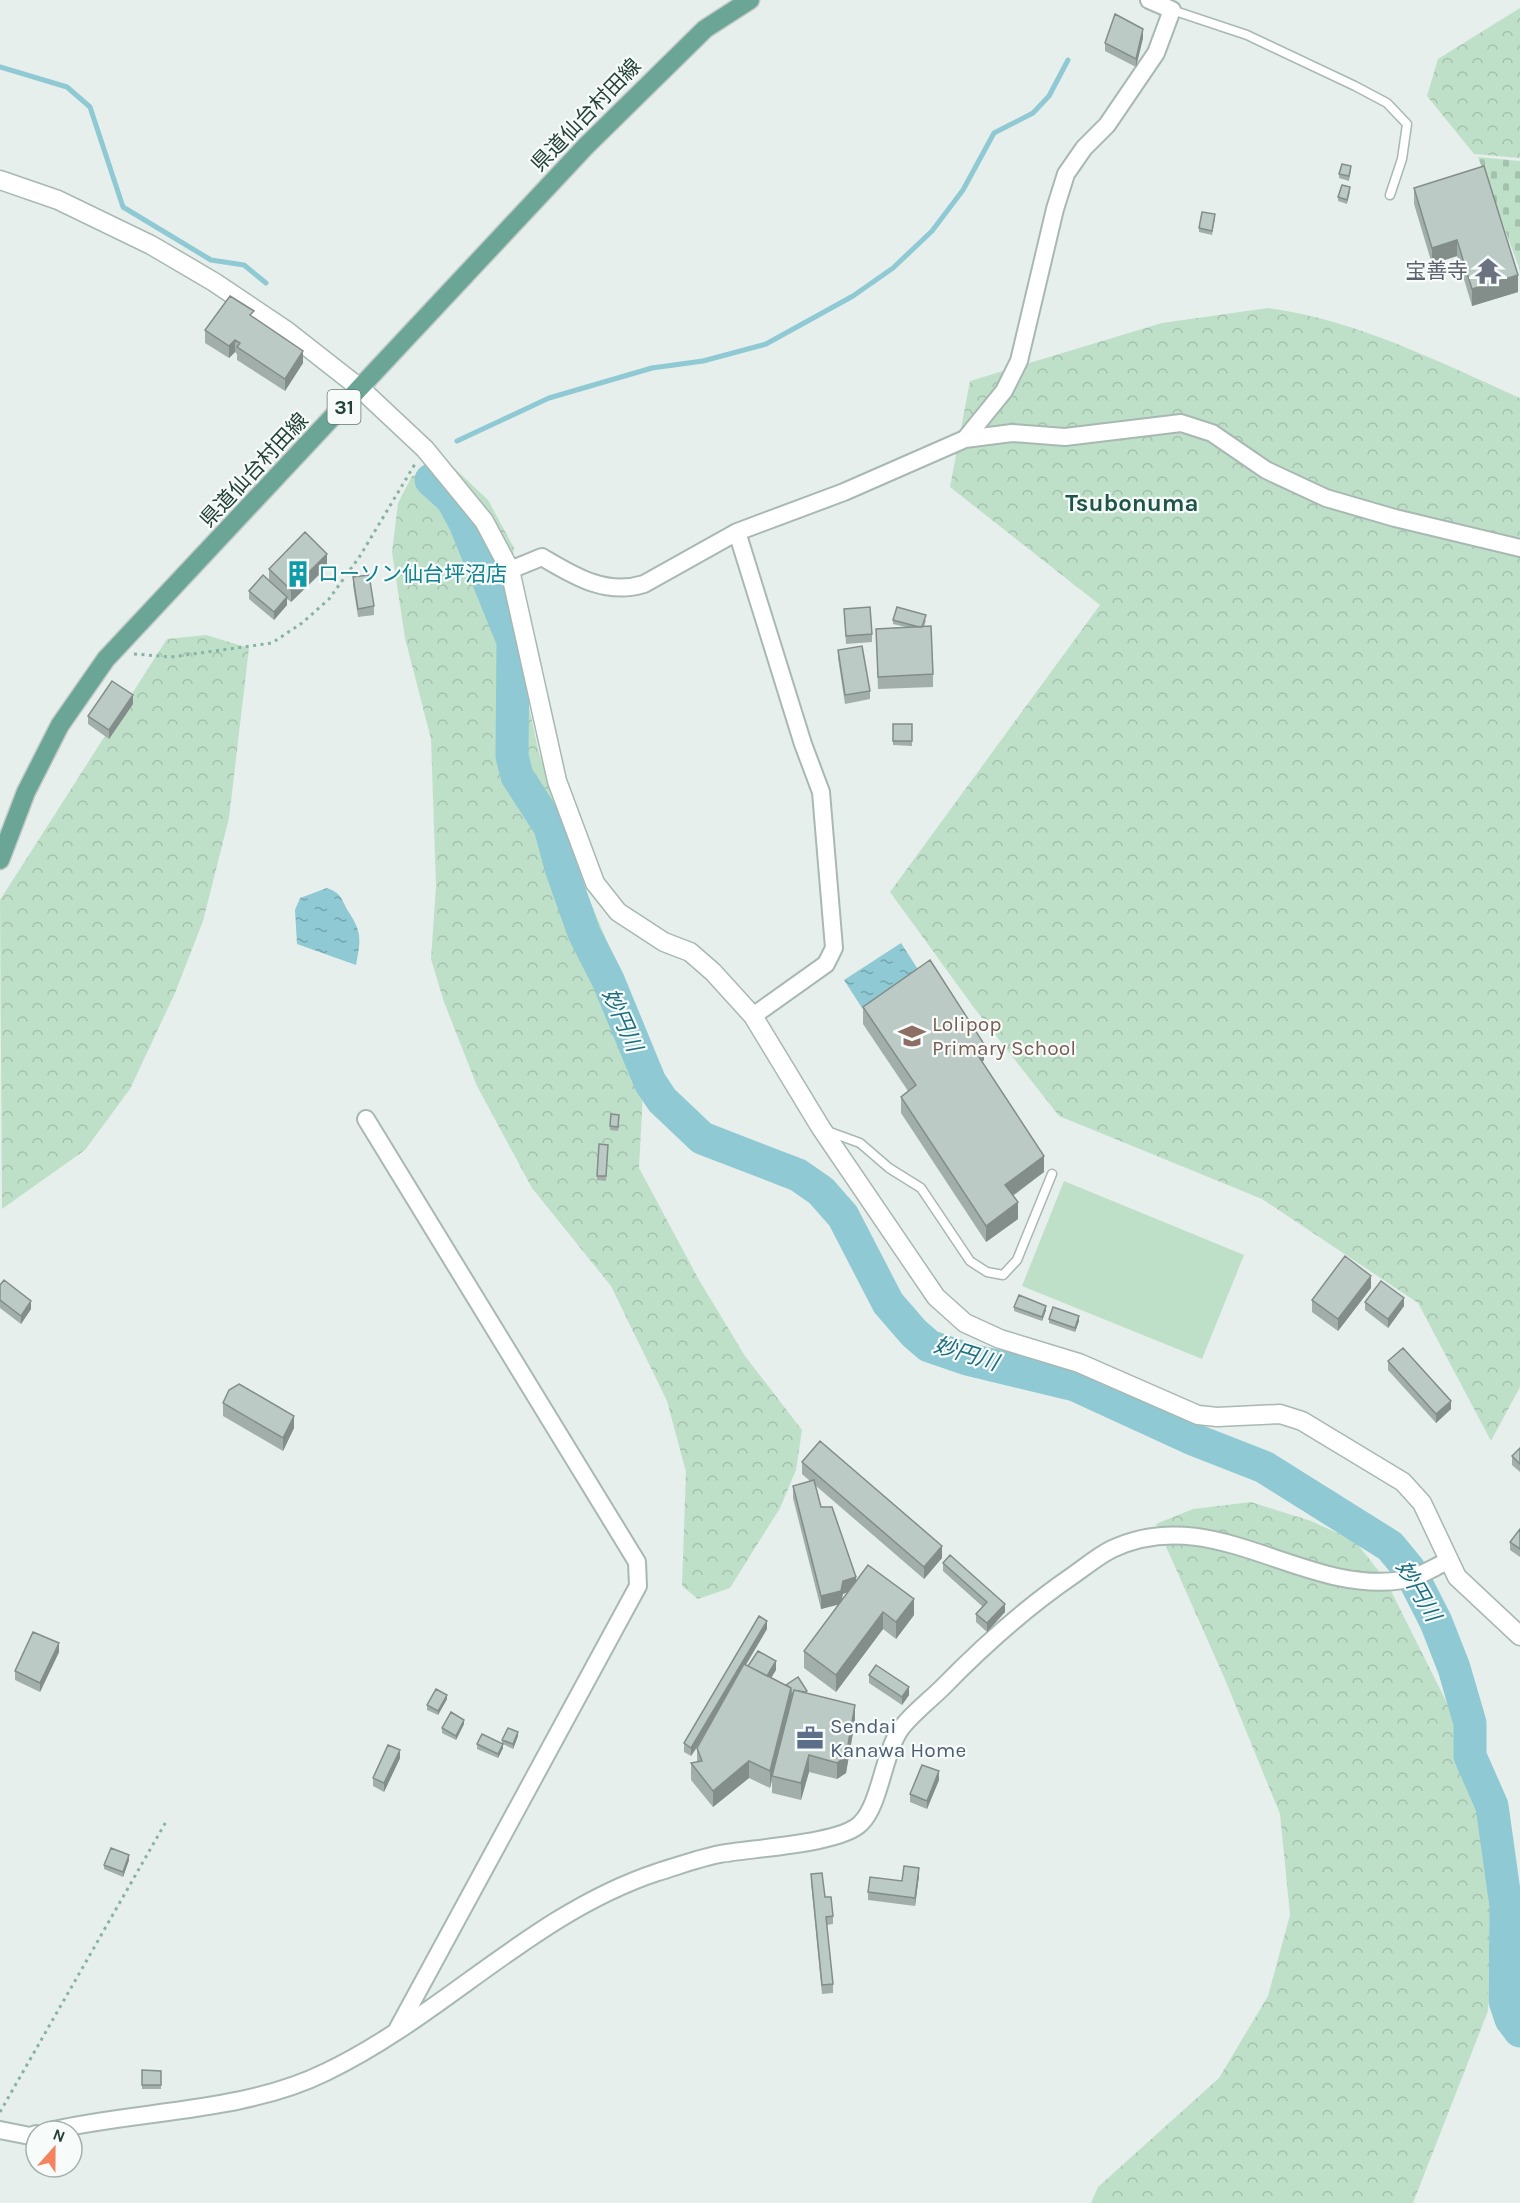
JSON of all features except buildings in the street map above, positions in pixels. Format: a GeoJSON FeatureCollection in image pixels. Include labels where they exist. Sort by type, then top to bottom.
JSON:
{"type":"FeatureCollection","features":[{"type":"Feature","properties":{"kind":"main road","name":"県道仙台村田線"},"geometry":{"type":"LineString","coordinates":[[0,860],[26,792],[60,725],[115,649],[361,389],[586,146],[705,29],[750,0]]}},
{"type":"Feature","properties":{"kind":"street"},"geometry":{"type":"LineString","coordinates":[[965,440],[1004,391],[1019,361],[1055,209],[1066,174],[1084,148],[1107,125],[1156,53],[1172,10],[1149,0]]}},
{"type":"Feature","properties":{"kind":"street"},"geometry":{"type":"LineString","coordinates":[[0,180],[58,200],[151,245],[214,282],[287,331],[361,389],[425,448],[484,520],[510,570],[557,781],[595,883],[625,918],[664,942],[690,952],[713,972],[753,1016],[821,1128],[936,1298],[965,1323],[1000,1340],[1079,1363],[1198,1415],[1217,1417],[1280,1414],[1302,1421],[1403,1482],[1422,1503],[1457,1577],[1520,1636]]}},
{"type":"Feature","properties":{"kind":"street"},"geometry":{"type":"LineString","coordinates":[[510,570],[542,557],[586,581],[628,589],[663,574],[737,532],[844,492],[965,440],[1012,433],[1065,437],[1181,423],[1212,433],[1266,470],[1326,498],[1520,549]]}},
{"type":"Feature","properties":{"kind":"street"},"geometry":{"type":"LineString","coordinates":[[737,532],[803,744],[821,792],[834,948],[826,964],[753,1016]]}},
{"type":"Feature","properties":{"kind":"street"},"geometry":{"type":"LineString","coordinates":[[366,1119],[637,1562],[638,1574],[638,1586],[394,2034]]}},
{"type":"Feature","properties":{"kind":"street"},"geometry":{"type":"LineString","coordinates":[[84,2125],[281,2090],[325,2073],[394,2034],[520,1944],[588,1900],[654,1874],[717,1855],[837,1836],[860,1825],[870,1810],[883,1768],[900,1729],[986,1643],[1032,1604],[1110,1550],[1147,1536],[1175,1534],[1245,1546],[1341,1580],[1412,1577],[1448,1561]]}},
{"type":"Feature","properties":{"kind":"street"},"geometry":{"type":"LineString","coordinates":[[0,2130],[24,2135]]}},
{"type":"Feature","properties":{"kind":"lane"},"geometry":{"type":"LineString","coordinates":[[1172,10],[1247,35],[1387,103],[1407,124],[1402,159],[1390,195]]}},
{"type":"Feature","properties":{"kind":"lane"},"geometry":{"type":"LineString","coordinates":[[821,1128],[860,1143],[889,1168],[921,1188],[970,1261],[987,1272],[1003,1275],[1017,1260],[1052,1174]]}},
{"type":"Feature","properties":{"kind":"path"},"geometry":{"type":"LineString","coordinates":[[115,649],[139,656],[171,657],[272,643],[295,628],[329,599],[342,582],[425,448]]}},
{"type":"Feature","properties":{"kind":"path"},"geometry":{"type":"LineString","coordinates":[[0,2112],[167,1820]]}},
{"type":"Feature","properties":{"kind":"green space"},"geometry":{"type":"Polygon","coordinates":[[[1520,8],[1520,158],[1474,154],[1427,96],[1438,59],[1520,8]]]}},
{"type":"Feature","properties":{"kind":"green space"},"geometry":{"type":"Polygon","coordinates":[[[1478,157],[1520,161],[1520,270],[1478,157]]]}},
{"type":"Feature","properties":{"kind":"green space"},"geometry":{"type":"Polygon","coordinates":[[[1268,308],[1334,322],[1365,332],[1520,398],[1520,1387],[1491,1441],[1418,1303],[1262,1199],[1059,1116],[975,1009],[890,892],[1100,605],[950,487],[970,381],[1162,323],[1268,308]]]}},
{"type":"Feature","properties":{"kind":"green space"},"geometry":{"type":"Polygon","coordinates":[[[451,465],[488,500],[514,548],[507,600],[538,750],[579,875],[646,1034],[639,1168],[699,1280],[745,1356],[802,1430],[796,1470],[780,1508],[730,1588],[698,1599],[682,1586],[686,1472],[667,1401],[611,1286],[532,1188],[477,1086],[444,1002],[431,959],[436,886],[431,739],[405,638],[392,552],[398,503],[412,476],[451,465]]]}},
{"type":"Feature","properties":{"kind":"green space"},"geometry":{"type":"Polygon","coordinates":[[[206,635],[249,648],[229,818],[203,921],[175,993],[130,1089],[85,1150],[2,1209],[0,900],[167,639],[206,635]]]}},
{"type":"Feature","properties":{"kind":"green space"},"geometry":{"type":"Polygon","coordinates":[[[1064,1181],[1244,1255],[1202,1359],[1022,1286],[1064,1181]]]}},
{"type":"Feature","properties":{"kind":"green space"},"geometry":{"type":"Polygon","coordinates":[[[1251,1502],[1311,1521],[1355,1541],[1385,1579],[1463,1735],[1491,1846],[1488,2011],[1413,2203],[1091,2203],[1098,2187],[1219,2078],[1268,1996],[1290,1915],[1280,1814],[1224,1677],[1156,1524],[1193,1509],[1251,1502]]]}},
{"type":"Feature","properties":{"kind":"water"},"geometry":{"type":"Polygon","coordinates":[[[327,888],[340,896],[358,930],[356,965],[297,944],[295,910],[300,898],[327,888]]]}},
{"type":"Feature","properties":{"kind":"water"},"geometry":{"type":"Polygon","coordinates":[[[901,943],[921,974],[864,1011],[844,980],[901,943]]]}},
{"type":"Feature","properties":{"kind":"waterway"},"geometry":{"type":"LineString","coordinates":[[457,441],[549,398],[652,368],[703,361],[766,344],[853,296],[893,268],[932,231],[963,190],[994,133],[1033,113],[1049,96],[1068,60]]}},
{"type":"Feature","properties":{"kind":"waterway"},"geometry":{"type":"LineString","coordinates":[[0,67],[67,87],[90,107],[123,207],[211,260],[244,265],[266,283]]}},
{"type":"Feature","properties":{"kind":"waterway","name":"妙円川"},"geometry":{"type":"LineString","coordinates":[[431,480],[452,499],[465,523],[513,641],[512,756],[517,776],[550,827],[561,868],[584,933],[608,980],[650,1082],[662,1100],[702,1138],[798,1175],[821,1191],[843,1216],[888,1303],[914,1333],[929,1346],[967,1359],[1075,1385],[1195,1440],[1264,1467],[1390,1546],[1409,1569],[1436,1622],[1454,1668],[1470,1723],[1470,1756],[1492,1806],[1506,1906],[1505,2001],[1511,2019],[1520,2031]]}},
{"type":"Feature","properties":{"kind":"place","name":"宝善寺"},"geometry":{"type":"Point","coordinates":[1488,271]}},
{"type":"Feature","properties":{"kind":"place","name":"ローソン仙台坪沼店"},"geometry":{"type":"Point","coordinates":[298,574]}},
{"type":"Feature","properties":{"kind":"place","name":"Lolipop Primary School"},"geometry":{"type":"Point","coordinates":[912,1036]}},
{"type":"Feature","properties":{"kind":"place","name":"Sendai Kanawa Home"},"geometry":{"type":"Point","coordinates":[810,1738]}},
{"type":"Feature","properties":{"kind":"district","name":"Tsubonuma"},"geometry":{"type":"Point","coordinates":[1132,503]}}]}
